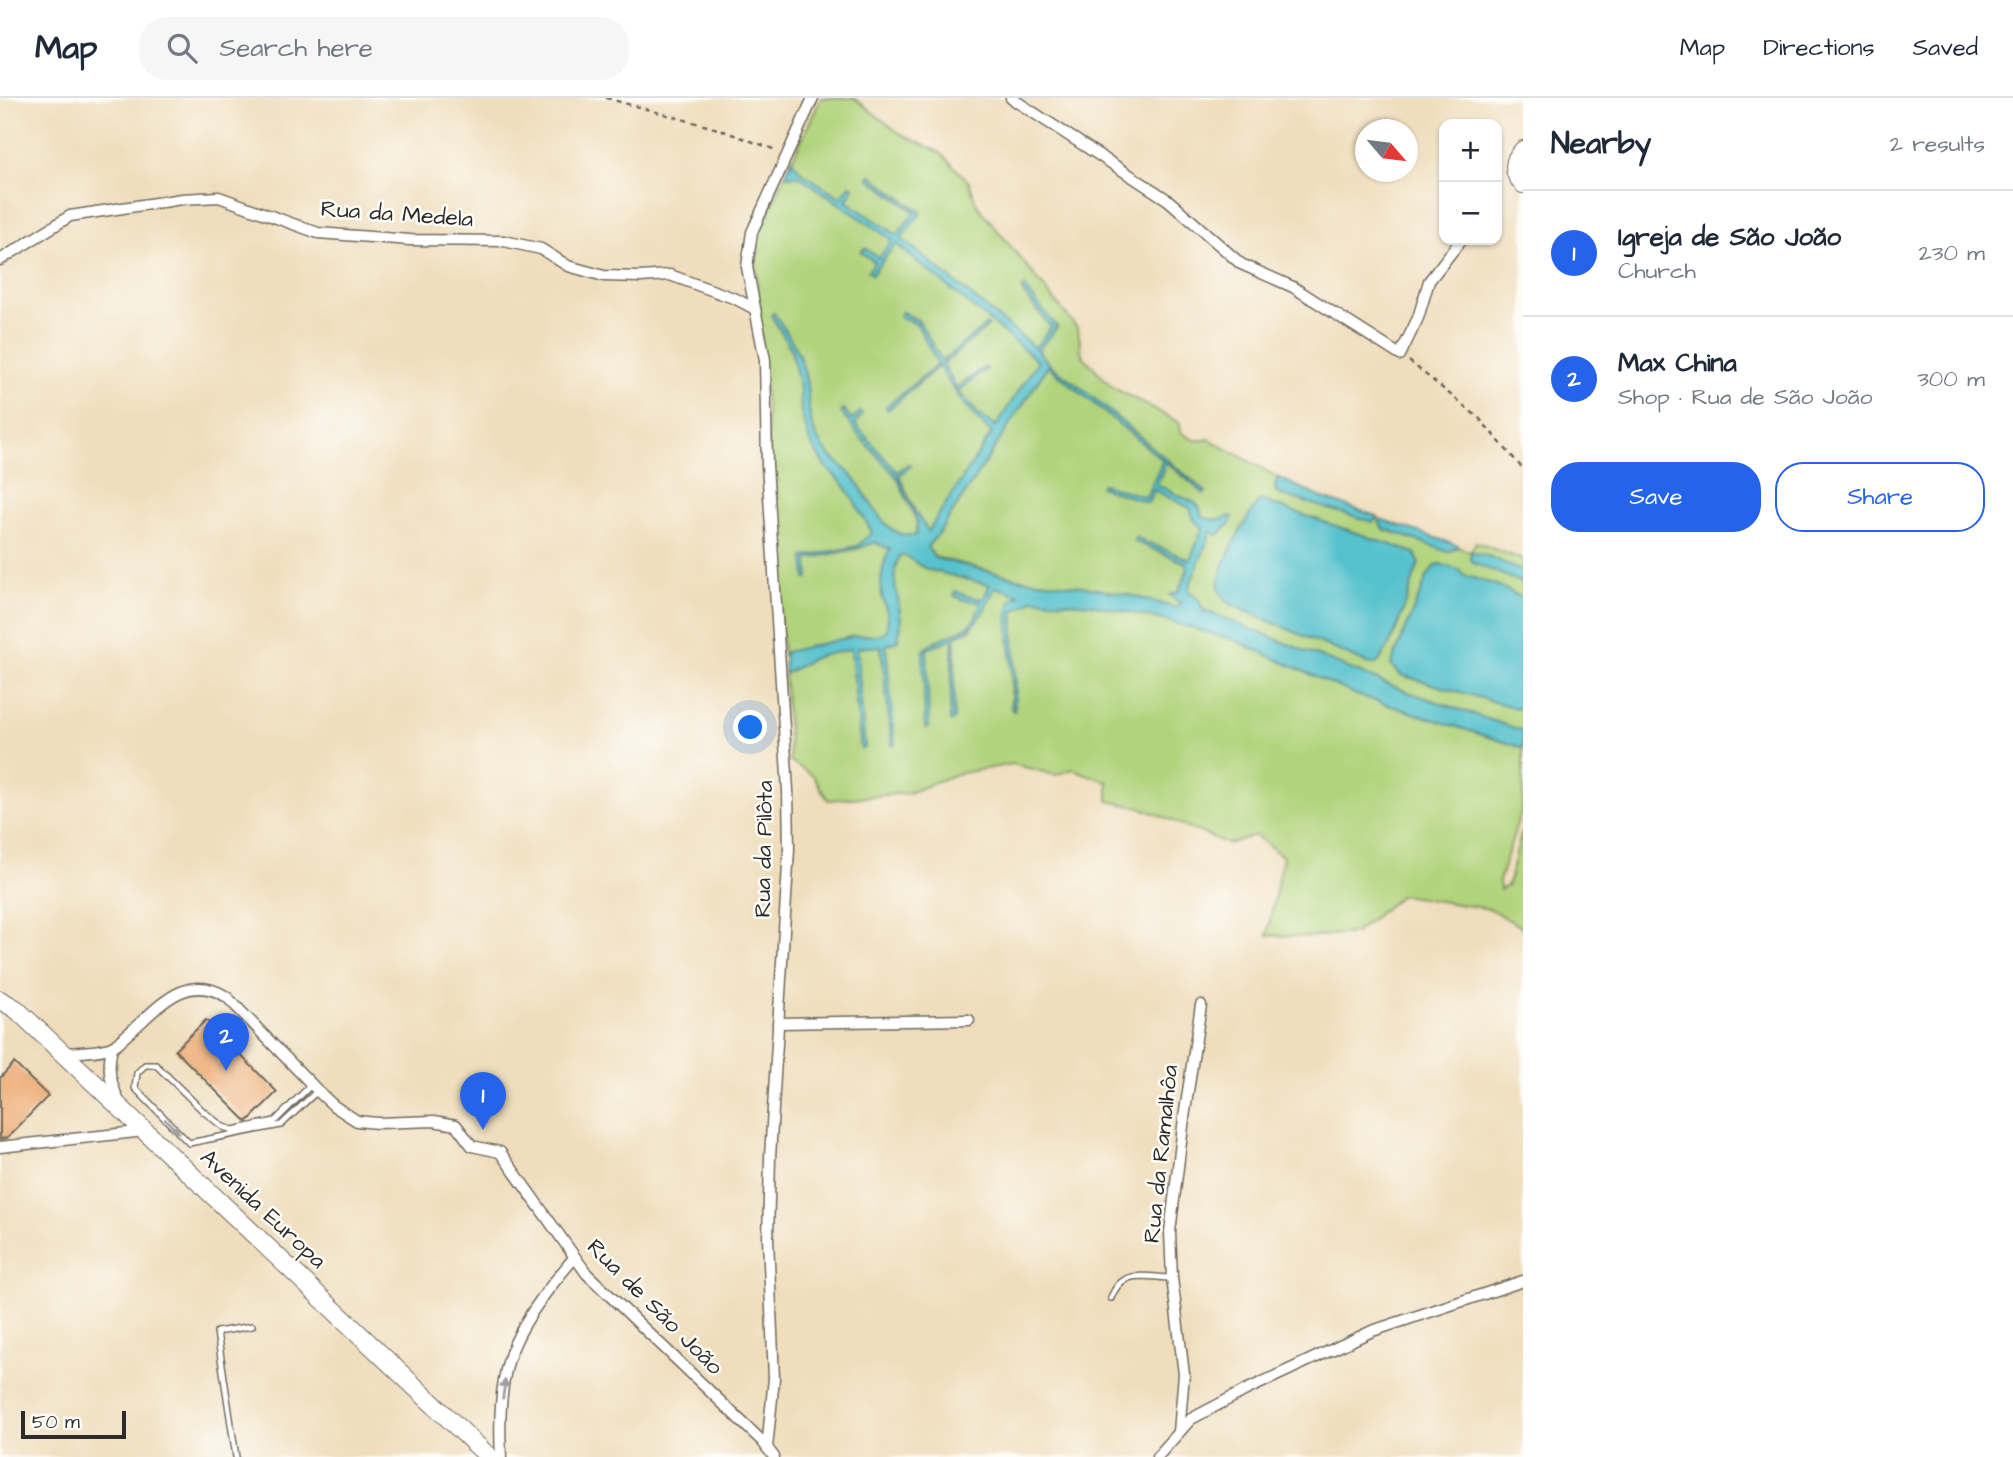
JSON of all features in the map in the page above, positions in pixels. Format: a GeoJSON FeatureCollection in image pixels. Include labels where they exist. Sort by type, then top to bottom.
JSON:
{"type":"FeatureCollection","features":[{"type":"Feature","properties":{"kind":"main road","name":"Avenida Europa"},"geometry":{"type":"LineString","coordinates":[[0,1000],[16,1009],[489,1457]]}},
{"type":"Feature","properties":{"kind":"street","name":"Rua da Pilôta"},"geometry":{"type":"LineString","coordinates":[[771,1453],[774,1378],[768,1239],[770,1157],[789,849],[788,790],[766,465],[765,360],[747,267],[752,232],[813,98]]}},
{"type":"Feature","properties":{"kind":"street"},"geometry":{"type":"LineString","coordinates":[[1011,98],[1168,201],[1241,264],[1293,288],[1400,355],[1418,318],[1429,281],[1457,245]]}},
{"type":"Feature","properties":{"kind":"street"},"geometry":{"type":"LineString","coordinates":[[1523,149],[1513,167],[1523,185]]}},
{"type":"Feature","properties":{"kind":"street","name":"Rua da Medela"},"geometry":{"type":"LineString","coordinates":[[0,260],[70,216],[182,199],[219,197],[318,233],[410,240],[504,241],[541,250],[568,266],[604,276],[670,275],[736,299],[755,309]]}},
{"type":"Feature","properties":{"kind":"street","name":"Rua de São João"},"geometry":{"type":"LineString","coordinates":[[112,1047],[169,999],[185,990],[200,986],[215,989],[227,997],[334,1106],[357,1121],[434,1121],[456,1125],[472,1146],[500,1152],[587,1274],[771,1453]]}},
{"type":"Feature","properties":{"kind":"street","name":"Rua da Ramalhôa"},"geometry":{"type":"LineString","coordinates":[[1179,1432],[1184,1374],[1171,1278],[1170,1232],[1201,1005]]}},
{"type":"Feature","properties":{"kind":"street"},"geometry":{"type":"LineString","coordinates":[[778,1024],[969,1020]]}},
{"type":"Feature","properties":{"kind":"street"},"geometry":{"type":"LineString","coordinates":[[63,1053],[112,1047],[108,1065],[111,1083],[123,1111]]}},
{"type":"Feature","properties":{"kind":"street"},"geometry":{"type":"LineString","coordinates":[[0,1147],[145,1131]]}},
{"type":"Feature","properties":{"kind":"street"},"geometry":{"type":"LineString","coordinates":[[501,1457],[499,1425],[513,1346],[522,1328],[574,1258]]}},
{"type":"Feature","properties":{"kind":"street"},"geometry":{"type":"LineString","coordinates":[[1157,1457],[1191,1419],[1246,1390],[1372,1332],[1523,1281]]}},
{"type":"Feature","properties":{"kind":"lane"},"geometry":{"type":"LineString","coordinates":[[307,1078],[308,1088],[275,1121],[233,1130],[223,1127],[203,1111],[156,1065],[145,1065],[137,1073],[135,1088],[189,1143],[281,1125],[314,1094],[323,1095]]}},
{"type":"Feature","properties":{"kind":"lane"},"geometry":{"type":"LineString","coordinates":[[1111,1298],[1116,1285],[1125,1278],[1171,1278]]}},
{"type":"Feature","properties":{"kind":"lane"},"geometry":{"type":"LineString","coordinates":[[236,1457],[217,1332],[252,1326]]}},
{"type":"Feature","properties":{"kind":"path"},"geometry":{"type":"LineString","coordinates":[[606,98],[718,129],[787,155]]}},
{"type":"Feature","properties":{"kind":"path"},"geometry":{"type":"LineString","coordinates":[[1400,355],[1479,418],[1523,469]]}},
{"type":"Feature","properties":{"kind":"green space"},"geometry":{"type":"Polygon","coordinates":[[[821,98],[854,98],[899,133],[941,153],[969,182],[977,205],[1078,329],[1082,355],[1112,387],[1180,423],[1181,432],[1188,437],[1209,439],[1279,478],[1275,489],[1278,494],[1373,522],[1376,516],[1380,519],[1382,528],[1451,551],[1458,547],[1471,552],[1476,542],[1523,560],[1523,572],[1491,557],[1498,572],[1523,583],[1523,598],[1494,584],[1434,567],[1427,577],[1391,665],[1401,675],[1523,710],[1523,731],[1405,691],[1203,610],[1199,599],[1189,591],[1189,587],[1211,531],[1224,519],[1206,519],[1195,503],[1157,485],[1166,462],[1206,492],[1049,364],[1038,350],[1057,327],[1021,290],[1051,327],[1035,348],[900,238],[921,212],[870,176],[869,178],[915,213],[897,235],[846,201],[850,185],[842,198],[801,172],[792,160],[821,98]],[[1260,500],[1233,546],[1221,577],[1232,605],[1369,664],[1376,664],[1394,634],[1419,563],[1415,553],[1260,500]]]}},
{"type":"Feature","properties":{"kind":"green space"},"geometry":{"type":"Polygon","coordinates":[[[785,175],[799,176],[893,240],[879,259],[865,248],[861,252],[875,263],[869,271],[872,274],[896,243],[1038,361],[997,426],[978,414],[957,391],[986,369],[985,367],[956,389],[943,363],[988,327],[987,325],[942,362],[919,321],[902,312],[900,317],[917,324],[938,364],[886,407],[887,409],[939,366],[962,402],[992,433],[928,532],[899,475],[910,465],[897,473],[863,436],[855,423],[862,415],[852,421],[842,411],[861,438],[897,477],[917,522],[916,535],[905,535],[886,524],[853,477],[817,438],[809,412],[807,386],[799,356],[771,315],[791,349],[800,389],[801,412],[824,465],[846,487],[872,532],[858,546],[804,557],[809,578],[807,559],[860,548],[874,542],[890,549],[881,582],[888,618],[886,632],[785,652],[783,657],[756,266],[758,237],[785,175]]]}},
{"type":"Feature","properties":{"kind":"green space"},"geometry":{"type":"Polygon","coordinates":[[[1048,366],[1163,460],[1146,498],[1102,484],[1101,487],[1146,502],[1154,490],[1191,508],[1194,520],[1203,528],[1190,560],[1134,541],[1186,563],[1188,569],[1178,592],[1170,595],[1181,604],[1176,608],[1134,596],[1081,586],[1021,579],[935,557],[927,547],[939,533],[1048,366]]]}},
{"type":"Feature","properties":{"kind":"green space"},"geometry":{"type":"Polygon","coordinates":[[[905,555],[926,569],[990,585],[983,599],[955,591],[954,595],[981,602],[976,618],[964,629],[934,642],[923,652],[926,728],[927,649],[953,637],[950,721],[953,720],[955,637],[971,629],[995,586],[1021,595],[1012,599],[1011,709],[1014,710],[1016,694],[1013,612],[1033,599],[1091,604],[1160,619],[1234,640],[1354,694],[1523,748],[1523,805],[1499,881],[1500,890],[1507,886],[1523,829],[1523,928],[1490,909],[1401,895],[1355,933],[1306,937],[1267,935],[1283,857],[1255,835],[1228,844],[1142,808],[1108,801],[1108,782],[1073,769],[1055,775],[1013,764],[956,774],[908,793],[828,800],[813,776],[790,761],[784,674],[816,657],[851,648],[861,748],[865,748],[856,648],[881,645],[892,745],[886,645],[901,627],[894,582],[896,564],[900,556],[905,555]]]}},
{"type":"Feature","properties":{"kind":"water"},"geometry":{"type":"Polygon","coordinates":[[[792,160],[801,172],[841,198],[850,185],[854,188],[846,201],[897,235],[915,212],[869,178],[871,175],[921,213],[901,238],[1035,348],[1051,327],[1021,289],[1024,287],[1057,327],[1038,350],[1049,364],[1206,492],[1204,494],[1166,462],[1157,485],[1195,503],[1205,518],[1216,520],[1233,517],[1218,535],[1211,532],[1189,587],[1189,591],[1199,599],[1203,610],[1405,691],[1523,731],[1523,748],[1354,694],[1234,640],[1160,619],[1091,604],[1033,599],[1013,612],[1016,694],[1014,711],[1011,709],[1013,691],[1008,612],[1012,599],[1020,595],[995,587],[976,622],[955,637],[954,720],[950,721],[953,638],[927,649],[929,727],[925,728],[923,652],[934,642],[964,629],[976,616],[981,602],[963,600],[954,595],[956,591],[983,599],[990,585],[926,569],[904,555],[900,556],[895,570],[901,619],[899,637],[898,641],[886,645],[895,745],[892,745],[881,646],[857,648],[865,748],[861,749],[851,649],[816,657],[784,674],[785,652],[886,632],[888,618],[881,582],[890,549],[874,542],[860,548],[808,559],[809,578],[806,579],[804,557],[858,546],[872,532],[846,487],[824,465],[810,442],[801,412],[800,389],[791,349],[771,315],[774,313],[799,356],[807,386],[809,412],[817,438],[853,477],[886,524],[905,535],[916,535],[917,522],[897,477],[841,412],[844,409],[852,420],[860,412],[862,414],[855,424],[897,472],[908,464],[911,466],[899,475],[915,512],[928,531],[992,433],[962,402],[939,366],[888,410],[886,407],[938,364],[917,324],[900,317],[902,312],[919,321],[942,361],[986,324],[988,326],[943,364],[956,388],[985,367],[987,369],[958,391],[978,414],[996,426],[1038,361],[896,244],[872,274],[868,271],[875,262],[861,252],[864,248],[879,258],[892,240],[799,176],[785,175],[792,160]],[[1048,366],[939,533],[927,547],[935,558],[1021,579],[1134,596],[1175,608],[1181,604],[1170,595],[1178,592],[1188,570],[1186,563],[1134,541],[1135,537],[1190,560],[1203,528],[1194,520],[1190,508],[1154,490],[1146,502],[1100,487],[1102,484],[1146,497],[1163,460],[1048,366]]]}},
{"type":"Feature","properties":{"kind":"water"},"geometry":{"type":"Polygon","coordinates":[[[1279,478],[1320,497],[1376,516],[1376,520],[1373,522],[1278,494],[1275,489],[1279,478]]]}},
{"type":"Feature","properties":{"kind":"water"},"geometry":{"type":"Polygon","coordinates":[[[1260,500],[1415,553],[1419,563],[1401,617],[1389,645],[1376,664],[1369,664],[1232,605],[1222,595],[1219,587],[1223,567],[1241,529],[1260,500]]]}},
{"type":"Feature","properties":{"kind":"water"},"geometry":{"type":"Polygon","coordinates":[[[1380,519],[1458,547],[1448,552],[1388,530],[1386,532],[1379,522],[1380,519]]]}},
{"type":"Feature","properties":{"kind":"water"},"geometry":{"type":"Polygon","coordinates":[[[1471,552],[1491,557],[1523,572],[1523,583],[1473,563],[1470,560],[1471,552]]]}},
{"type":"Feature","properties":{"kind":"water"},"geometry":{"type":"Polygon","coordinates":[[[1440,564],[1523,598],[1523,710],[1401,675],[1391,665],[1427,577],[1434,567],[1440,564]]]}},
{"type":"Feature","properties":{"kind":"building"},"geometry":{"type":"Polygon","coordinates":[[[206,1020],[277,1092],[247,1122],[175,1050],[206,1020]]]}},
{"type":"Feature","properties":{"kind":"building"},"geometry":{"type":"Polygon","coordinates":[[[14,1063],[48,1096],[7,1138],[0,1139],[0,1078],[14,1063]]]}},
{"type":"Feature","properties":{"kind":"place","name":"Max China"},"geometry":{"type":"Point","coordinates":[226,1071]}},
{"type":"Feature","properties":{"kind":"place","name":"Igreja de São João"},"geometry":{"type":"Point","coordinates":[483,1130]}}]}
